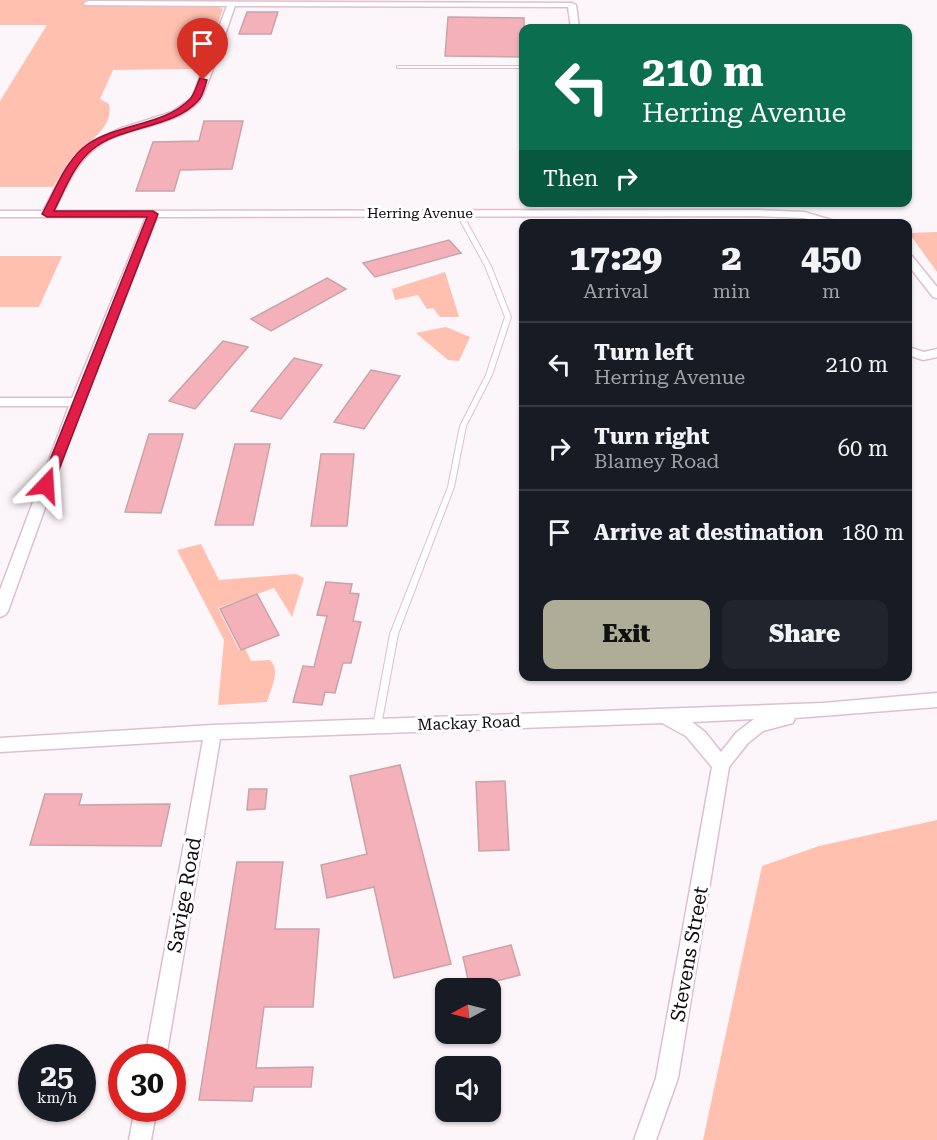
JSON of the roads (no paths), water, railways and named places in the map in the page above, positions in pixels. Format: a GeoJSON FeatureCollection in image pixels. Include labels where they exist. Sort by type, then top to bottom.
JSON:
{"type":"FeatureCollection","features":[{"type":"Feature","properties":{"kind":"street"},"geometry":{"type":"LineString","coordinates":[[88,3],[572,5],[574,24]]}},
{"type":"Feature","properties":{"kind":"street"},"geometry":{"type":"LineString","coordinates":[[47,214],[71,168],[91,146],[131,128],[176,114],[196,99],[232,3]]}},
{"type":"Feature","properties":{"kind":"street","name":"Herring Avenue"},"geometry":{"type":"LineString","coordinates":[[0,214],[459,213],[602,207],[652,212],[804,215],[820,219]]}},
{"type":"Feature","properties":{"kind":"street"},"geometry":{"type":"LineString","coordinates":[[652,212],[657,219]]}},
{"type":"Feature","properties":{"kind":"street"},"geometry":{"type":"LineString","coordinates":[[0,611],[77,402],[153,214]]}},
{"type":"Feature","properties":{"kind":"street"},"geometry":{"type":"LineString","coordinates":[[912,263],[937,295]]}},
{"type":"Feature","properties":{"kind":"street"},"geometry":{"type":"LineString","coordinates":[[912,352],[923,356],[937,353]]}},
{"type":"Feature","properties":{"kind":"street"},"geometry":{"type":"LineString","coordinates":[[0,402],[77,402]]}},
{"type":"Feature","properties":{"kind":"street","name":"Mackay Road"},"geometry":{"type":"LineString","coordinates":[[0,745],[213,732],[823,710],[937,700]]}},
{"type":"Feature","properties":{"kind":"street","name":"Stevens Street"},"geometry":{"type":"LineString","coordinates":[[645,1140],[667,1078],[721,765],[742,738],[758,725],[823,710]]}},
{"type":"Feature","properties":{"kind":"street"},"geometry":{"type":"LineString","coordinates":[[658,716],[681,722],[698,735],[721,765]]}},
{"type":"Feature","properties":{"kind":"street","name":"Savige Road"},"geometry":{"type":"LineString","coordinates":[[157,1044],[213,732]]}},
{"type":"Feature","properties":{"kind":"street"},"geometry":{"type":"LineString","coordinates":[[140,1140],[143,1122]]}},
{"type":"Feature","properties":{"kind":"lane"},"geometry":{"type":"LineString","coordinates":[[399,67],[519,67]]}},
{"type":"Feature","properties":{"kind":"lane"},"geometry":{"type":"LineString","coordinates":[[377,726],[394,634],[451,488],[463,426],[489,375],[508,317],[488,266],[459,213]]}}]}
